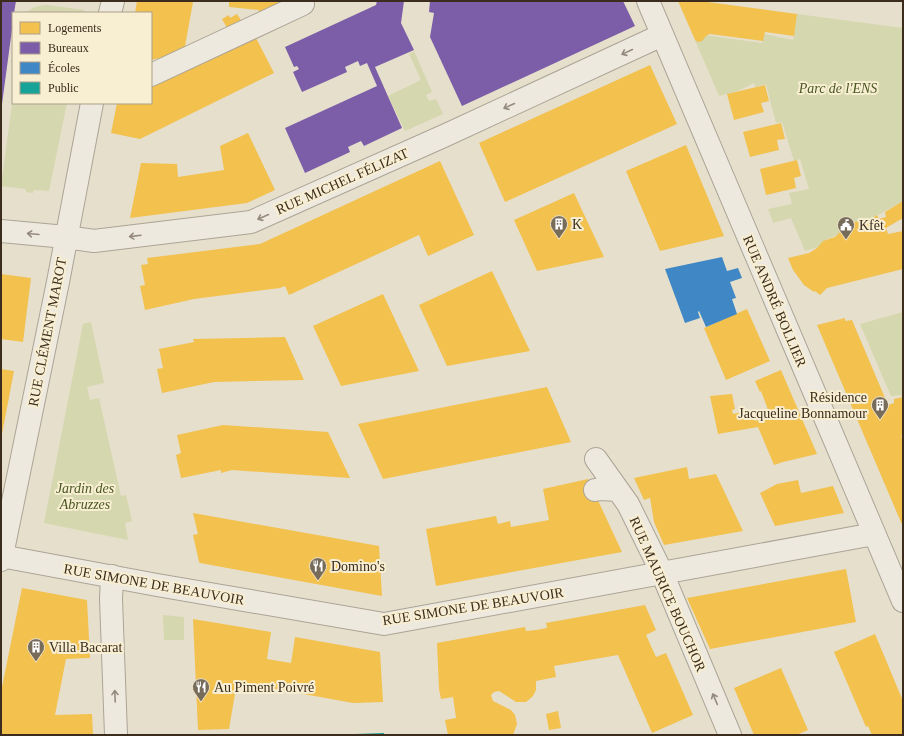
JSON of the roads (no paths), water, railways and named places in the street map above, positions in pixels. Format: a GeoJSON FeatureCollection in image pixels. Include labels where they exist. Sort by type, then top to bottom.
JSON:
{"type":"FeatureCollection","features":[{"type":"Feature","properties":{"kind":"street"},"geometry":{"type":"LineString","coordinates":[[110,12],[113,1]]}},
{"type":"Feature","properties":{"kind":"street","name":"RUE ANDRÉ BOLLIER"},"geometry":{"type":"LineString","coordinates":[[648,1],[903,601]]}},
{"type":"Feature","properties":{"kind":"street"},"geometry":{"type":"LineString","coordinates":[[152,74],[303,4]]}},
{"type":"Feature","properties":{"kind":"street","name":"RUE MICHEL FÉLIZAT"},"geometry":{"type":"LineString","coordinates":[[1,231],[94,241],[251,222],[439,138],[662,35]]}},
{"type":"Feature","properties":{"kind":"street","name":"RUE CLÉMENT MAROT"},"geometry":{"type":"LineString","coordinates":[[1,558],[58,282],[92,104]]}},
{"type":"Feature","properties":{"kind":"street","name":"RUE MAURICE BOUCHOR"},"geometry":{"type":"LineString","coordinates":[[596,459],[628,504],[662,573],[730,735]]}},
{"type":"Feature","properties":{"kind":"street"},"geometry":{"type":"LineString","coordinates":[[595,490],[618,490]]}},
{"type":"Feature","properties":{"kind":"street","name":"RUE SIMONE DE BEAUVOIR"},"geometry":{"type":"LineString","coordinates":[[1,558],[384,624],[874,534]]}},
{"type":"Feature","properties":{"kind":"street"},"geometry":{"type":"LineString","coordinates":[[112,576],[111,599],[116,735]]}},
{"type":"Feature","properties":{"kind":"place","name":"K"},"geometry":{"type":"Point","coordinates":[559,239]}},
{"type":"Feature","properties":{"kind":"place","name":"Kfêt"},"geometry":{"type":"Point","coordinates":[846,240]}},
{"type":"Feature","properties":{"kind":"place","name":"Résidence Jacqueline Bonnamour"},"geometry":{"type":"Point","coordinates":[880,420]}},
{"type":"Feature","properties":{"kind":"place","name":"Domino's"},"geometry":{"type":"Point","coordinates":[318,581]}},
{"type":"Feature","properties":{"kind":"place","name":"Villa Bacarat"},"geometry":{"type":"Point","coordinates":[36,662]}},
{"type":"Feature","properties":{"kind":"place","name":"Au Piment Poivré"},"geometry":{"type":"Point","coordinates":[201,702]}},
{"type":"Feature","properties":{"kind":"park label","name":"Parc de l'ENS"},"geometry":{"type":"Point","coordinates":[838,88]}},
{"type":"Feature","properties":{"kind":"park label","name":"Jardin des Abruzzes"},"geometry":{"type":"Point","coordinates":[85,496]}}]}
